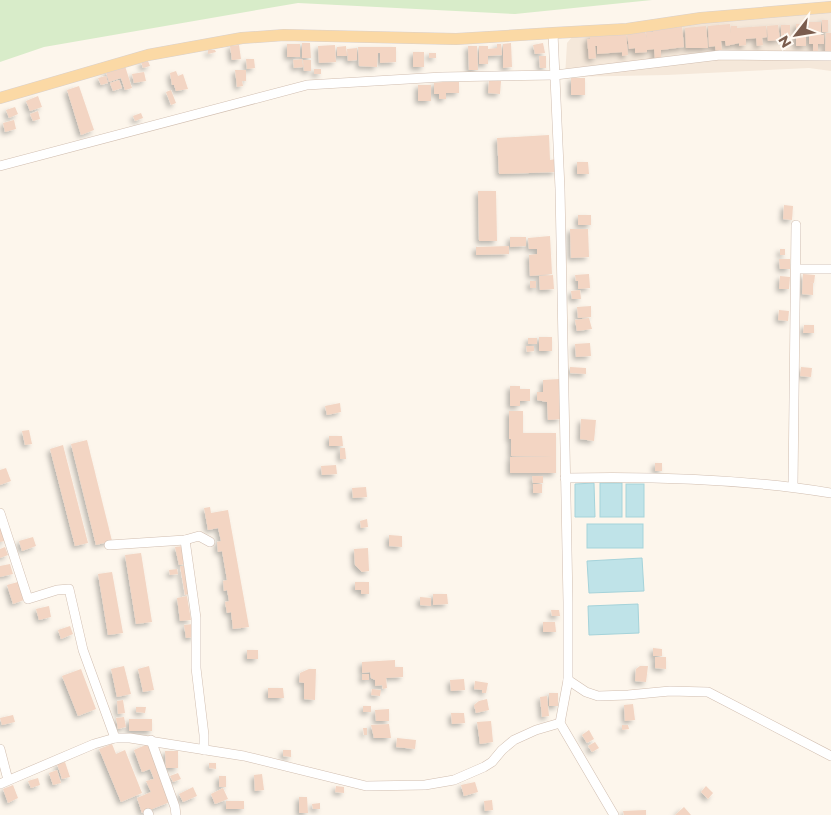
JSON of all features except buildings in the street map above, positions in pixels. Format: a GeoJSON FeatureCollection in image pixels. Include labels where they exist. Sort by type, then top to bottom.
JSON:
{"type":"FeatureCollection","features":[{"type":"Feature","properties":{"kind":"main road"},"geometry":{"type":"LineString","coordinates":[[0,98],[148,55],[242,38],[284,35],[424,39],[553,34],[627,28],[701,18],[831,7]]}},
{"type":"Feature","properties":{"kind":"street"},"geometry":{"type":"LineString","coordinates":[[553,34],[560,189],[568,602],[568,680],[560,723],[614,815]]}},
{"type":"Feature","properties":{"kind":"street"},"geometry":{"type":"LineString","coordinates":[[0,166],[307,85],[442,77],[555,75],[720,55],[831,56]]}},
{"type":"Feature","properties":{"kind":"street"},"geometry":{"type":"LineString","coordinates":[[793,486],[796,225]]}},
{"type":"Feature","properties":{"kind":"street"},"geometry":{"type":"LineString","coordinates":[[796,269],[831,269]]}},
{"type":"Feature","properties":{"kind":"street"},"geometry":{"type":"LineString","coordinates":[[565,478],[630,476],[793,486],[831,493]]}},
{"type":"Feature","properties":{"kind":"street"},"geometry":{"type":"LineString","coordinates":[[0,513],[28,599],[57,590],[69,589],[84,650],[115,738]]}},
{"type":"Feature","properties":{"kind":"street"},"geometry":{"type":"LineString","coordinates":[[109,545],[185,540],[199,536],[210,542]]}},
{"type":"Feature","properties":{"kind":"street"},"geometry":{"type":"LineString","coordinates":[[185,540],[196,618],[196,668],[204,750]]}},
{"type":"Feature","properties":{"kind":"street"},"geometry":{"type":"LineString","coordinates":[[568,680],[586,692],[598,696],[670,691],[708,692],[831,756]]}},
{"type":"Feature","properties":{"kind":"street"},"geometry":{"type":"LineString","coordinates":[[0,749],[4,782],[67,754],[115,738],[130,738],[244,756],[366,786],[425,785],[454,780],[484,767],[492,762],[514,740],[536,730],[560,723]]}},
{"type":"Feature","properties":{"kind":"street"},"geometry":{"type":"LineString","coordinates":[[151,740],[175,807],[176,815]]}},
{"type":"Feature","properties":{"kind":"shaded area"},"geometry":{"type":"Polygon","coordinates":[[[831,9],[831,71],[809,68],[667,75],[565,77],[567,43],[572,37],[831,9]]]}},
{"type":"Feature","properties":{"kind":"green space"},"geometry":{"type":"Polygon","coordinates":[[[0,0],[652,0],[515,14],[298,3],[44,47],[0,62],[0,0]]]}},
{"type":"Feature","properties":{"kind":"water"},"geometry":{"type":"Polygon","coordinates":[[[594,483],[595,517],[575,517],[575,484],[594,483]]]}},
{"type":"Feature","properties":{"kind":"water"},"geometry":{"type":"Polygon","coordinates":[[[600,483],[622,483],[622,517],[600,517],[600,483]]]}},
{"type":"Feature","properties":{"kind":"water"},"geometry":{"type":"Polygon","coordinates":[[[626,484],[644,484],[644,517],[626,517],[626,484]]]}},
{"type":"Feature","properties":{"kind":"water"},"geometry":{"type":"Polygon","coordinates":[[[587,524],[643,524],[643,548],[587,548],[587,524]]]}},
{"type":"Feature","properties":{"kind":"water"},"geometry":{"type":"Polygon","coordinates":[[[642,558],[644,591],[589,593],[587,561],[642,558]]]}},
{"type":"Feature","properties":{"kind":"water"},"geometry":{"type":"Polygon","coordinates":[[[638,604],[639,633],[589,635],[588,606],[638,604]]]}}]}
